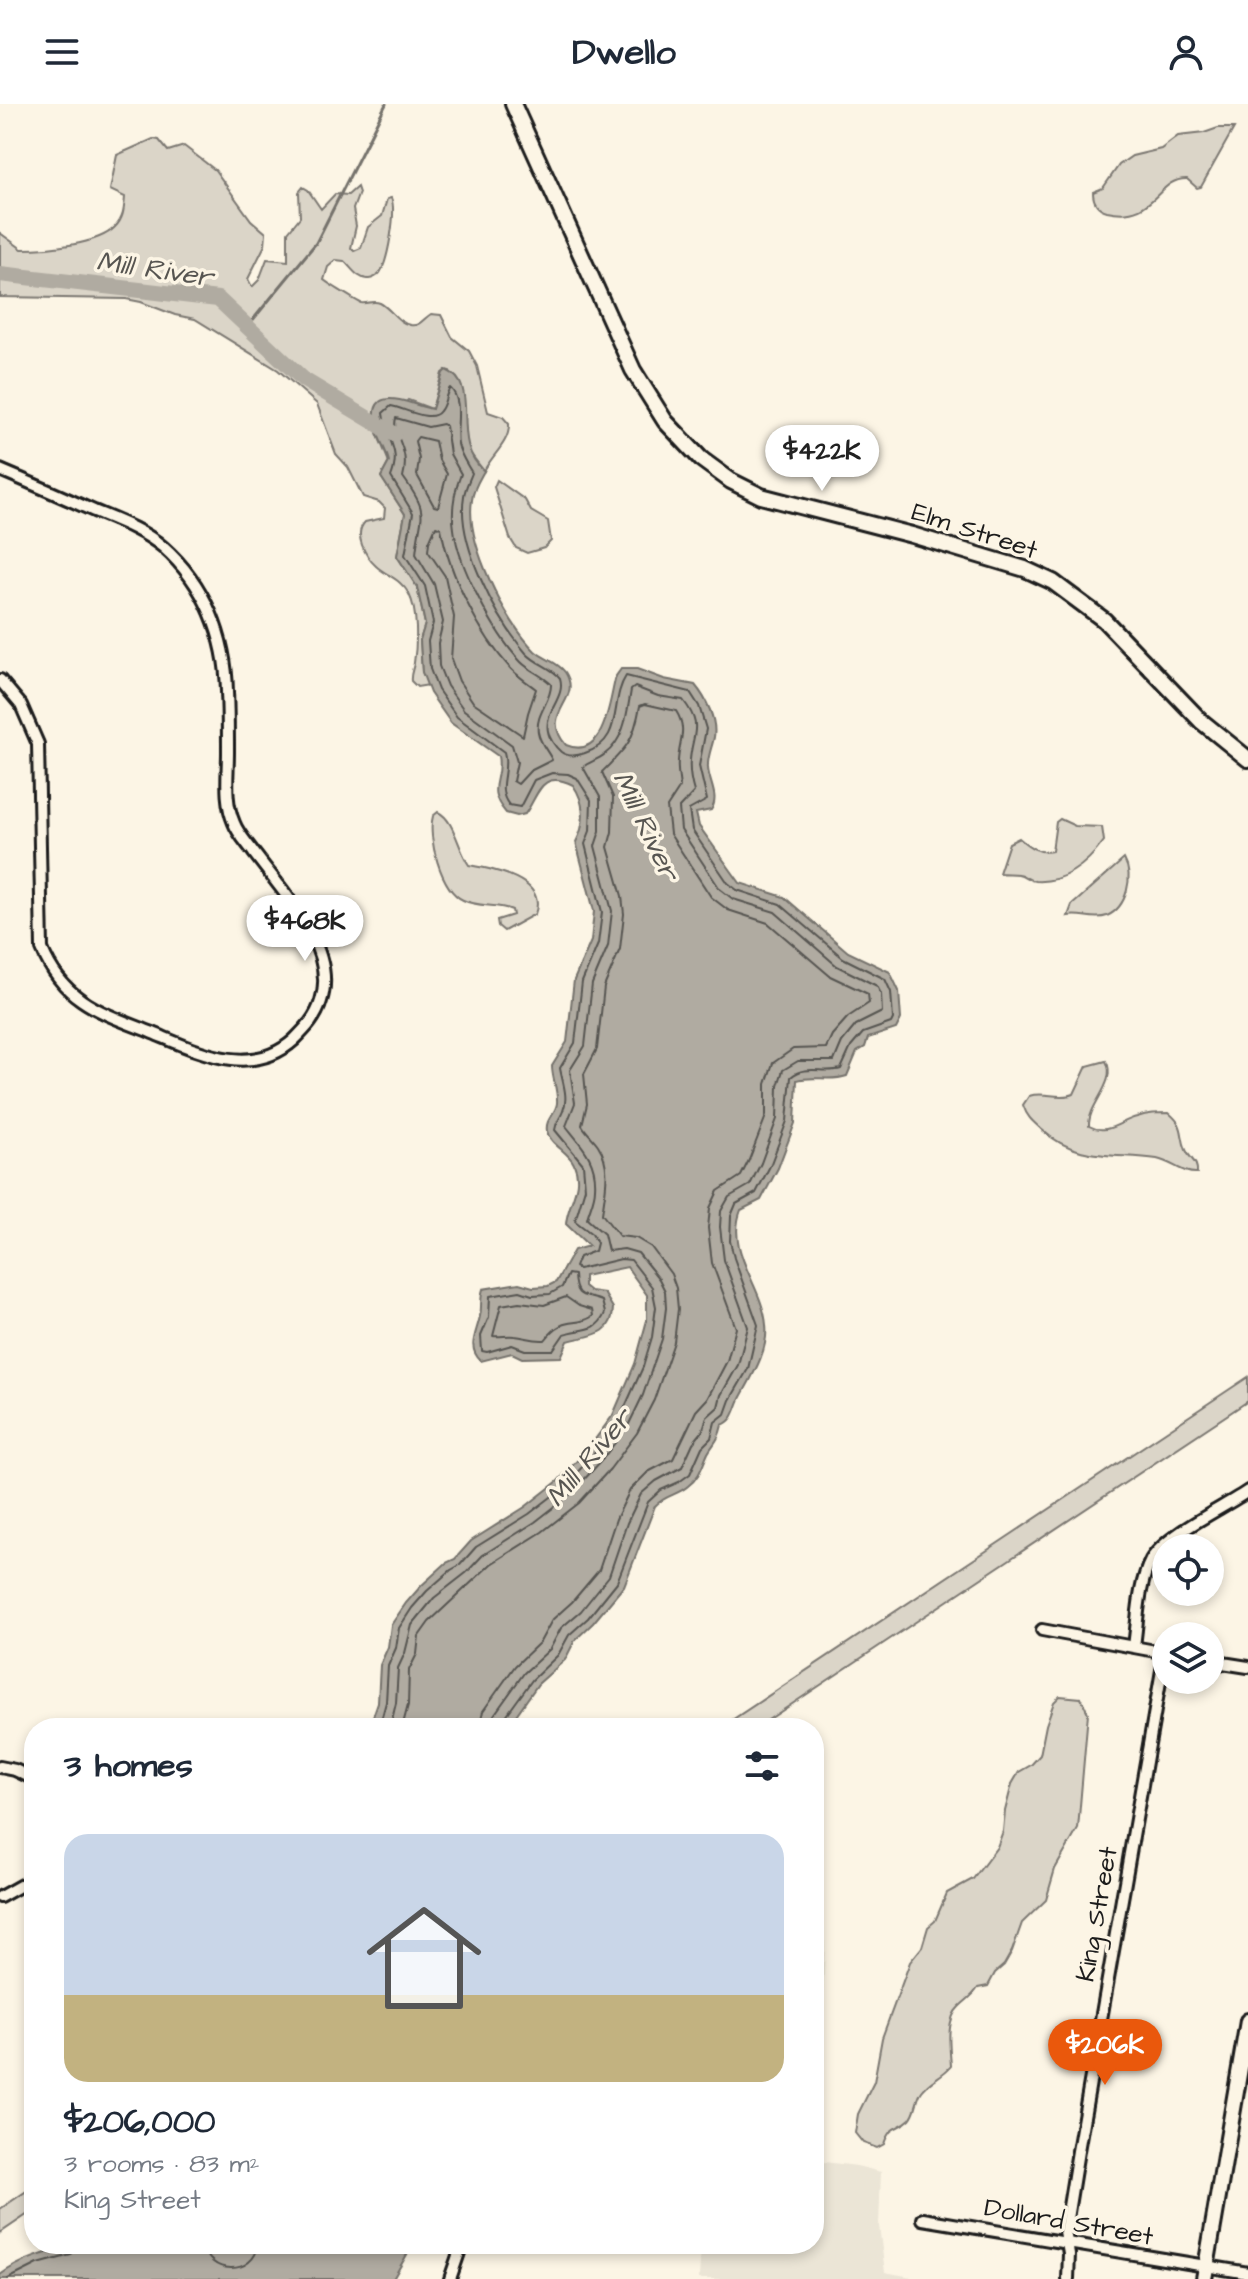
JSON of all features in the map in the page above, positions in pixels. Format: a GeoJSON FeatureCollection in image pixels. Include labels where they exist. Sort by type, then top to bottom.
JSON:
{"type":"FeatureCollection","features":[{"type":"Feature","properties":{"kind":"main road","name":"Elm Street"},"geometry":{"type":"LineString","coordinates":[[513,104],[633,370],[665,421],[701,459],[731,481],[761,496],[912,535],[1025,569],[1053,582],[1104,620],[1201,721],[1248,759]]}},
{"type":"Feature","properties":{"kind":"main road"},"geometry":{"type":"LineString","coordinates":[[1205,2273],[1248,2021]]}},
{"type":"Feature","properties":{"kind":"street"},"geometry":{"type":"LineString","coordinates":[[0,470],[136,530],[163,547],[194,580],[209,606],[227,664],[227,794],[234,825],[306,925],[321,955],[325,980],[322,1000],[311,1024],[289,1044],[274,1053],[243,1061],[207,1055],[102,1012],[71,993],[50,971],[41,937],[38,744],[21,705],[0,680]]}},
{"type":"Feature","properties":{"kind":"street"},"geometry":{"type":"LineString","coordinates":[[1134,1646],[1145,1575],[1156,1554],[1177,1536],[1248,1491]]}},
{"type":"Feature","properties":{"kind":"street"},"geometry":{"type":"LineString","coordinates":[[1042,1630],[1152,1650]]}},
{"type":"Feature","properties":{"kind":"street"},"geometry":{"type":"LineString","coordinates":[[1224,1663],[1248,1667]]}},
{"type":"Feature","properties":{"kind":"street","name":"King Street"},"geometry":{"type":"LineString","coordinates":[[1068,2279],[1065,2231],[1158,1694]]}},
{"type":"Feature","properties":{"kind":"street"},"geometry":{"type":"LineString","coordinates":[[0,1767],[24,1774]]}},
{"type":"Feature","properties":{"kind":"street"},"geometry":{"type":"LineString","coordinates":[[0,1897],[24,1884]]}},
{"type":"Feature","properties":{"kind":"street","name":"Dollard Street"},"geometry":{"type":"LineString","coordinates":[[923,2219],[1067,2243],[1205,2273],[1248,2273]]}},
{"type":"Feature","properties":{"kind":"street"},"geometry":{"type":"LineString","coordinates":[[450,2279],[459,2254]]}},
{"type":"Feature","properties":{"kind":"shaded area"},"geometry":{"type":"Polygon","coordinates":[[[1234,128],[1201,187],[1197,188],[1187,179],[1177,181],[1146,205],[1123,213],[1107,211],[1096,204],[1093,192],[1103,188],[1119,165],[1132,156],[1161,149],[1178,136],[1234,128]]]}},
{"type":"Feature","properties":{"kind":"shaded area"},"geometry":{"type":"Polygon","coordinates":[[[153,139],[159,140],[168,151],[184,146],[215,170],[251,220],[266,233],[265,245],[248,279],[252,287],[259,280],[267,259],[288,261],[288,232],[300,217],[299,192],[303,187],[321,209],[335,194],[348,195],[357,187],[359,193],[353,209],[356,226],[351,248],[354,251],[361,248],[368,227],[382,216],[387,199],[391,198],[391,236],[380,273],[365,279],[344,261],[336,260],[328,267],[324,280],[361,303],[380,303],[406,324],[417,325],[431,314],[441,315],[452,337],[469,351],[477,366],[488,412],[503,417],[509,424],[504,443],[484,471],[467,449],[465,424],[450,371],[446,370],[442,373],[432,409],[408,400],[377,433],[389,462],[381,477],[405,514],[397,556],[417,587],[425,624],[420,640],[422,672],[429,685],[417,687],[411,681],[416,628],[409,594],[372,562],[360,539],[365,522],[384,518],[385,508],[379,502],[363,497],[348,467],[336,454],[317,404],[278,370],[195,319],[126,299],[0,297],[0,233],[22,249],[71,245],[107,233],[115,227],[123,213],[125,197],[110,190],[117,155],[153,139]]]}},
{"type":"Feature","properties":{"kind":"shaded area"},"geometry":{"type":"Polygon","coordinates":[[[497,480],[525,500],[531,511],[548,521],[551,541],[544,548],[527,553],[516,548],[494,487],[497,480]]]}},
{"type":"Feature","properties":{"kind":"shaded area"},"geometry":{"type":"Polygon","coordinates":[[[438,812],[452,828],[469,865],[503,873],[526,884],[537,902],[535,914],[504,931],[497,920],[513,915],[512,910],[469,902],[455,894],[442,875],[434,849],[432,825],[433,816],[438,812]]]}},
{"type":"Feature","properties":{"kind":"shaded area"},"geometry":{"type":"Polygon","coordinates":[[[1060,819],[1075,826],[1102,827],[1104,841],[1083,864],[1056,879],[1035,881],[1018,874],[999,873],[1009,843],[1019,838],[1038,850],[1052,851],[1056,822],[1060,819]]]}},
{"type":"Feature","properties":{"kind":"shaded area"},"geometry":{"type":"Polygon","coordinates":[[[1124,859],[1128,883],[1120,906],[1102,917],[1068,916],[1072,905],[1124,859]]]}},
{"type":"Feature","properties":{"kind":"shaded area"},"geometry":{"type":"Polygon","coordinates":[[[1106,1061],[1109,1069],[1106,1085],[1093,1110],[1089,1126],[1108,1129],[1141,1116],[1169,1113],[1180,1126],[1186,1150],[1195,1163],[1197,1173],[1157,1159],[1096,1154],[1068,1147],[1055,1140],[1028,1116],[1023,1105],[1029,1096],[1074,1094],[1087,1066],[1106,1061]]]}},
{"type":"Feature","properties":{"kind":"shaded area"},"geometry":{"type":"Polygon","coordinates":[[[1248,1377],[1248,1401],[771,1718],[735,1718],[1248,1377]]]}},
{"type":"Feature","properties":{"kind":"shaded area"},"geometry":{"type":"Polygon","coordinates":[[[1060,1696],[1081,1698],[1088,1713],[1078,1829],[1055,1869],[1046,1900],[1022,1923],[1004,1965],[988,1986],[978,1988],[955,2013],[949,2035],[951,2066],[925,2087],[910,2119],[892,2130],[884,2144],[877,2148],[863,2143],[855,2133],[858,2114],[874,2082],[882,2038],[910,1962],[922,1947],[928,1927],[935,1921],[947,1893],[973,1879],[997,1847],[1012,1784],[1019,1772],[1040,1755],[1046,1725],[1054,1702],[1060,1696]]]}},
{"type":"Feature","properties":{"kind":"shaded area"},"geometry":{"type":"Polygon","coordinates":[[[824,2162],[881,2172],[879,2226],[885,2272],[911,2277],[910,2279],[699,2279],[700,2254],[824,2254],[824,2162]]]}},
{"type":"Feature","properties":{"kind":"shaded area"},"geometry":{"type":"Polygon","coordinates":[[[24,2193],[24,2217],[0,2233],[0,2209],[24,2193]]]}},
{"type":"Feature","properties":{"kind":"water"},"geometry":{"type":"Polygon","coordinates":[[[446,370],[457,378],[462,388],[468,445],[484,471],[475,488],[471,517],[481,558],[500,601],[523,638],[535,651],[559,666],[569,682],[569,691],[557,724],[566,745],[579,748],[598,737],[608,713],[616,676],[621,669],[637,669],[664,679],[695,685],[710,710],[714,724],[708,764],[714,800],[711,810],[696,813],[699,826],[740,883],[784,897],[848,952],[890,972],[899,991],[901,1019],[896,1029],[868,1038],[865,1047],[857,1052],[847,1076],[797,1080],[795,1123],[778,1168],[761,1200],[741,1210],[737,1225],[741,1254],[759,1296],[766,1325],[763,1352],[733,1416],[722,1425],[695,1479],[655,1506],[624,1586],[575,1640],[565,1660],[538,1684],[514,1718],[372,1718],[378,1702],[380,1665],[388,1647],[391,1625],[421,1586],[446,1563],[455,1559],[471,1541],[525,1507],[558,1481],[587,1450],[613,1415],[635,1364],[647,1320],[647,1295],[627,1267],[584,1276],[584,1286],[590,1291],[604,1293],[613,1308],[609,1325],[604,1330],[568,1341],[561,1357],[522,1358],[512,1353],[481,1361],[474,1350],[483,1289],[519,1283],[533,1287],[548,1286],[556,1282],[574,1250],[589,1246],[566,1224],[577,1172],[571,1160],[549,1136],[547,1127],[557,1103],[552,1066],[567,1042],[574,980],[591,941],[594,911],[576,842],[583,813],[573,785],[554,780],[547,782],[525,814],[517,816],[506,813],[495,790],[498,756],[451,723],[430,693],[422,672],[420,640],[425,624],[417,587],[397,556],[405,514],[381,477],[389,462],[377,431],[375,415],[377,405],[382,400],[391,399],[432,409],[446,370]]]}},
{"type":"Feature","properties":{"kind":"water"},"geometry":{"type":"Polygon","coordinates":[[[43,2254],[407,2254],[393,2279],[0,2279],[0,2275],[43,2254]]]}},
{"type":"Feature","properties":{"kind":"waterway"},"geometry":{"type":"LineString","coordinates":[[247,327],[316,243],[386,104]]}},
{"type":"Feature","properties":{"kind":"waterway","name":"Mill River"},"geometry":{"type":"LineString","coordinates":[[0,274],[218,299],[304,380],[394,434]]}}]}
